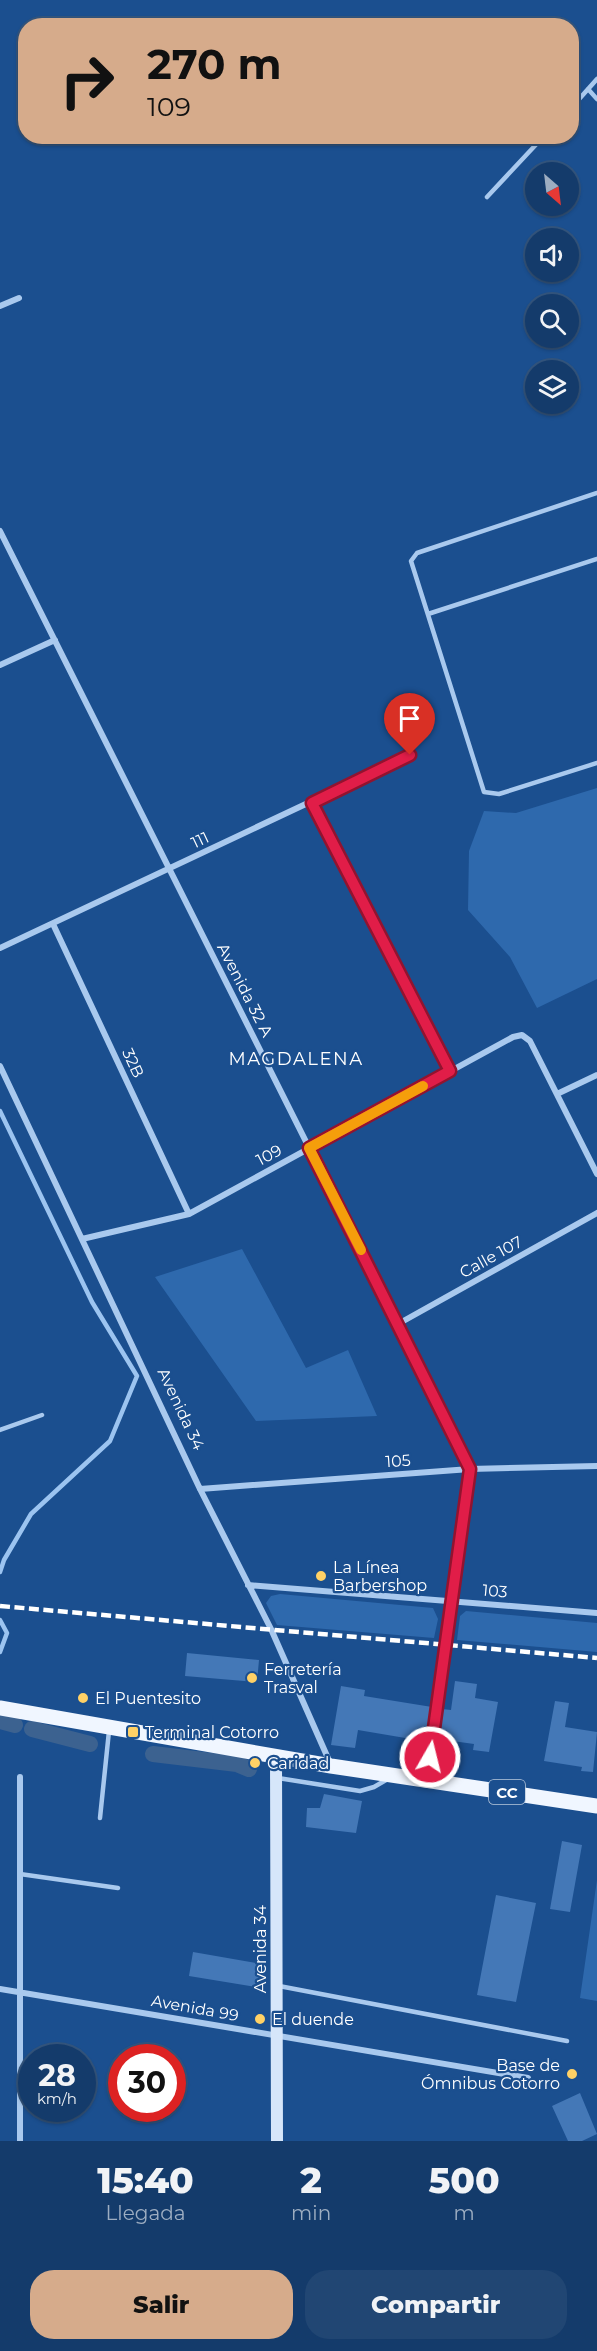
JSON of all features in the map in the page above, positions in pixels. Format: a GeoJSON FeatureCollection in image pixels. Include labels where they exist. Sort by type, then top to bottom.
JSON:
{"type":"FeatureCollection","features":[{"type":"Feature","properties":{"kind":"main road","name":"CC"},"geometry":{"type":"LineString","coordinates":[[6,1709],[331,1766],[597,1806]]}},
{"type":"Feature","properties":{"kind":"street"},"geometry":{"type":"LineString","coordinates":[[0,306],[19,298]]}},
{"type":"Feature","properties":{"kind":"street","name":"Avenida 32 A"},"geometry":{"type":"LineString","coordinates":[[0,531],[470,1469]]}},
{"type":"Feature","properties":{"kind":"street"},"geometry":{"type":"LineString","coordinates":[[0,665],[55,640]]}},
{"type":"Feature","properties":{"kind":"street","name":"111"},"geometry":{"type":"LineString","coordinates":[[0,948],[410,755]]}},
{"type":"Feature","properties":{"kind":"street"},"geometry":{"type":"LineString","coordinates":[[312,803],[450,1071]]}},
{"type":"Feature","properties":{"kind":"street","name":"32B"},"geometry":{"type":"LineString","coordinates":[[53,924],[189,1214]]}},
{"type":"Feature","properties":{"kind":"street","name":"109"},"geometry":{"type":"LineString","coordinates":[[82,1239],[189,1214],[513,1037],[522,1035],[531,1041],[556,1094]]}},
{"type":"Feature","properties":{"kind":"street","name":"Avenida 34"},"geometry":{"type":"LineString","coordinates":[[0,1066],[200,1489],[248,1585],[331,1766]]}},
{"type":"Feature","properties":{"kind":"street"},"geometry":{"type":"LineString","coordinates":[[597,1075],[556,1094],[597,1174]]}},
{"type":"Feature","properties":{"kind":"street","name":"Calle 107"},"geometry":{"type":"LineString","coordinates":[[398,1324],[597,1213]]}},
{"type":"Feature","properties":{"kind":"street","name":"105"},"geometry":{"type":"LineString","coordinates":[[200,1489],[470,1469],[597,1466]]}},
{"type":"Feature","properties":{"kind":"street"},"geometry":{"type":"LineString","coordinates":[[427,1780],[470,1469]]}},
{"type":"Feature","properties":{"kind":"street","name":"103"},"geometry":{"type":"LineString","coordinates":[[248,1585],[597,1613]]}},
{"type":"Feature","properties":{"kind":"street","name":"Avenida 34"},"geometry":{"type":"LineString","coordinates":[[276,1756],[277,2141]]}},
{"type":"Feature","properties":{"kind":"street"},"geometry":{"type":"LineString","coordinates":[[20,1776],[20,2141]]}},
{"type":"Feature","properties":{"kind":"street","name":"Avenida 99"},"geometry":{"type":"LineString","coordinates":[[0,1989],[528,2078]]}},
{"type":"Feature","properties":{"kind":"lane"},"geometry":{"type":"LineString","coordinates":[[579,99],[597,79]]}},
{"type":"Feature","properties":{"kind":"lane"},"geometry":{"type":"LineString","coordinates":[[588,89],[597,99]]}},
{"type":"Feature","properties":{"kind":"lane"},"geometry":{"type":"LineString","coordinates":[[487,197],[537,144]]}},
{"type":"Feature","properties":{"kind":"lane"},"geometry":{"type":"LineString","coordinates":[[597,493],[417,553],[411,561],[484,792],[499,794],[597,763]]}},
{"type":"Feature","properties":{"kind":"lane"},"geometry":{"type":"LineString","coordinates":[[428,614],[597,559]]}},
{"type":"Feature","properties":{"kind":"lane"},"geometry":{"type":"LineString","coordinates":[[0,1430],[42,1415]]}},
{"type":"Feature","properties":{"kind":"lane"},"geometry":{"type":"LineString","coordinates":[[100,1818],[109,1728]]}},
{"type":"Feature","properties":{"kind":"lane"},"geometry":{"type":"LineString","coordinates":[[275,1778],[360,1791],[374,1787],[393,1775]]}},
{"type":"Feature","properties":{"kind":"lane"},"geometry":{"type":"LineString","coordinates":[[20,1874],[118,1888]]}},
{"type":"Feature","properties":{"kind":"lane"},"geometry":{"type":"LineString","coordinates":[[277,1985],[567,2041]]}},
{"type":"Feature","properties":{"kind":"shaded area"},"geometry":{"type":"Polygon","coordinates":[[[597,788],[597,979],[537,1008],[510,957],[468,910],[469,851],[484,811],[516,813],[597,788]]]}},
{"type":"Feature","properties":{"kind":"shaded area"},"geometry":{"type":"Polygon","coordinates":[[[242,1249],[306,1368],[348,1350],[377,1416],[256,1421],[155,1277],[242,1249]]]}},
{"type":"Feature","properties":{"kind":"shaded area"},"geometry":{"type":"Polygon","coordinates":[[[280,1594],[433,1608],[438,1619],[434,1638],[277,1625],[266,1603],[271,1596],[280,1594]]]}},
{"type":"Feature","properties":{"kind":"shaded area"},"geometry":{"type":"Polygon","coordinates":[[[466,1611],[597,1623],[597,1652],[457,1640],[460,1616],[466,1611]]]}},
{"type":"Feature","properties":{"kind":"shaded area"},"geometry":{"type":"Polygon","coordinates":[[[597,1880],[597,2001],[580,1998],[597,1880]]]}},
{"type":"Feature","properties":{"kind":"building"},"geometry":{"type":"Polygon","coordinates":[[[187,1653],[259,1660],[257,1682],[185,1676],[187,1653]]]}},
{"type":"Feature","properties":{"kind":"building"},"geometry":{"type":"Polygon","coordinates":[[[455,1681],[477,1684],[475,1698],[498,1702],[489,1752],[473,1750],[474,1744],[438,1739],[442,1709],[451,1710],[455,1681]]]}},
{"type":"Feature","properties":{"kind":"building"},"geometry":{"type":"Polygon","coordinates":[[[341,1686],[365,1690],[364,1696],[432,1707],[427,1738],[423,1737],[423,1741],[358,1730],[355,1748],[331,1745],[341,1686]]]}},
{"type":"Feature","properties":{"kind":"building"},"geometry":{"type":"Polygon","coordinates":[[[555,1701],[569,1703],[565,1727],[597,1732],[593,1772],[581,1771],[582,1767],[544,1761],[555,1701]]]}},
{"type":"Feature","properties":{"kind":"building"},"geometry":{"type":"Polygon","coordinates":[[[324,1794],[362,1801],[356,1833],[306,1827],[307,1808],[320,1808],[324,1794]]]}},
{"type":"Feature","properties":{"kind":"building"},"geometry":{"type":"Polygon","coordinates":[[[562,1841],[582,1845],[570,1912],[550,1909],[562,1841]]]}},
{"type":"Feature","properties":{"kind":"building"},"geometry":{"type":"Polygon","coordinates":[[[496,1895],[536,1903],[516,2002],[477,1995],[496,1895]]]}},
{"type":"Feature","properties":{"kind":"building"},"geometry":{"type":"Polygon","coordinates":[[[193,1952],[262,1964],[262,1988],[189,1976],[193,1952]]]}},
{"type":"Feature","properties":{"kind":"building"},"geometry":{"type":"Polygon","coordinates":[[[580,2093],[597,2134],[582,2141],[568,2141],[552,2106],[580,2093]]]}},
{"type":"Feature","properties":{"kind":"waterway"},"geometry":{"type":"LineString","coordinates":[[0,1111],[92,1302],[137,1376],[110,1441],[31,1514],[4,1560],[0,1572]]}},
{"type":"Feature","properties":{"kind":"waterway"},"geometry":{"type":"LineString","coordinates":[[0,1620],[7,1633],[0,1652]]}},
{"type":"Feature","properties":{"kind":"waterway"},"geometry":{"type":"LineString","coordinates":[[0,1721],[15,1725]]}},
{"type":"Feature","properties":{"kind":"waterway"},"geometry":{"type":"LineString","coordinates":[[32,1729],[90,1744]]}},
{"type":"Feature","properties":{"kind":"waterway"},"geometry":{"type":"LineString","coordinates":[[153,1754],[237,1764],[249,1769]]}},
{"type":"Feature","properties":{"kind":"railway"},"geometry":{"type":"LineString","coordinates":[[0,1606],[597,1658]]}},
{"type":"Feature","properties":{"kind":"slow traffic"},"geometry":{"type":"LineString","coordinates":[[361,1250],[309,1148],[423,1086]]}},
{"type":"Feature","properties":{"kind":"place","name":"La Línea Barbershop"},"geometry":{"type":"Point","coordinates":[321,1576]}},
{"type":"Feature","properties":{"kind":"place","name":"Ferretería Trasval"},"geometry":{"type":"Point","coordinates":[252,1678]}},
{"type":"Feature","properties":{"kind":"place","name":"El Puentesito"},"geometry":{"type":"Point","coordinates":[83,1698]}},
{"type":"Feature","properties":{"kind":"place","name":"Terminal Cotorro"},"geometry":{"type":"Point","coordinates":[133,1732]}},
{"type":"Feature","properties":{"kind":"place","name":"Caridad"},"geometry":{"type":"Point","coordinates":[255,1763]}},
{"type":"Feature","properties":{"kind":"place","name":"El duende"},"geometry":{"type":"Point","coordinates":[260,2019]}},
{"type":"Feature","properties":{"kind":"place","name":"Base de Ómnibus Cotorro"},"geometry":{"type":"Point","coordinates":[572,2074]}},
{"type":"Feature","properties":{"kind":"district","name":"MAGDALENA"},"geometry":{"type":"Point","coordinates":[296,1059]}},
{"type":"Feature","properties":{"kind":"route"},"geometry":{"type":"LineString","coordinates":[[410,755],[312,803],[450,1071],[309,1148],[470,1469],[430,1757]]}}]}
